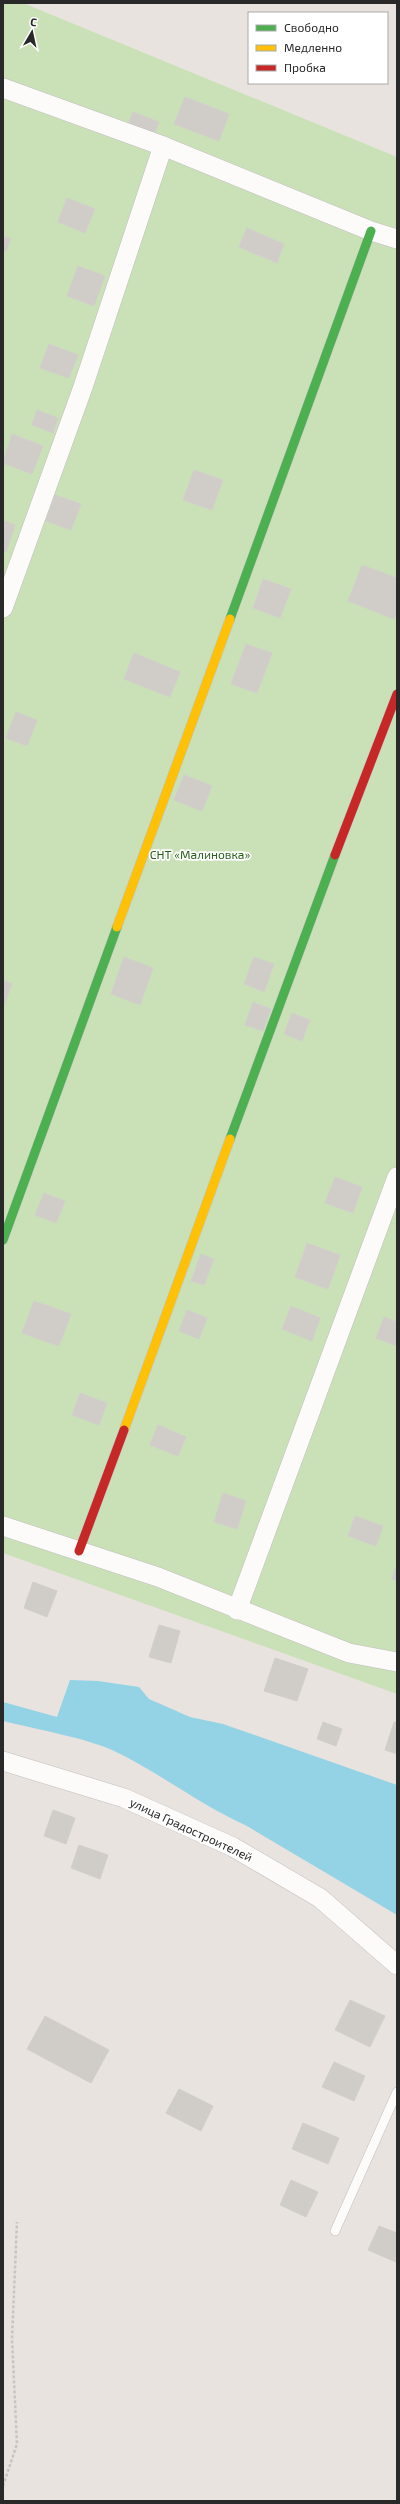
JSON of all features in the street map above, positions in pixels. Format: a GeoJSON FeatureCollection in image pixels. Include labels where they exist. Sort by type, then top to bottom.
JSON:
{"type":"FeatureCollection","features":[{"type":"Feature","properties":{"kind":"street"},"geometry":{"type":"LineString","coordinates":[[3,88],[163,146],[371,231],[397,239]]}},
{"type":"Feature","properties":{"kind":"street"},"geometry":{"type":"LineString","coordinates":[[3,608],[83,387],[163,146]]}},
{"type":"Feature","properties":{"kind":"street"},"geometry":{"type":"LineString","coordinates":[[3,1240],[371,231]]}},
{"type":"Feature","properties":{"kind":"street"},"geometry":{"type":"LineString","coordinates":[[79,1552],[325,882],[397,694]]}},
{"type":"Feature","properties":{"kind":"street"},"geometry":{"type":"LineString","coordinates":[[237,1610],[397,1177]]}},
{"type":"Feature","properties":{"kind":"street"},"geometry":{"type":"LineString","coordinates":[[3,1526],[158,1577],[237,1610],[349,1652],[397,1662]]}},
{"type":"Feature","properties":{"kind":"street","name":"улица Градостроителей"},"geometry":{"type":"LineString","coordinates":[[3,1761],[124,1798],[233,1847],[320,1898],[397,1965]]}},
{"type":"Feature","properties":{"kind":"lane"},"geometry":{"type":"LineString","coordinates":[[335,2231],[397,2092]]}},
{"type":"Feature","properties":{"kind":"path"},"geometry":{"type":"LineString","coordinates":[[3,2486],[17,2444],[12,2339],[17,2222]]}},
{"type":"Feature","properties":{"kind":"green space","name":"СНТ «Малиновка»"},"geometry":{"type":"Polygon","coordinates":[[[3,3],[23,3],[397,157],[397,1694],[3,1553],[3,3]]]}},
{"type":"Feature","properties":{"kind":"water"},"geometry":{"type":"Polygon","coordinates":[[[70,1680],[98,1681],[139,1687],[149,1699],[190,1717],[223,1724],[397,1785],[397,1915],[247,1826],[230,1818],[146,1768],[112,1750],[73,1737],[3,1721],[3,1702],[57,1717],[70,1680]]]}},
{"type":"Feature","properties":{"kind":"building"},"geometry":{"type":"Polygon","coordinates":[[[185,97],[229,114],[219,141],[174,124],[185,97]]]}},
{"type":"Feature","properties":{"kind":"building"},"geometry":{"type":"Polygon","coordinates":[[[133,112],[159,122],[154,135],[128,125],[133,112]]]}},
{"type":"Feature","properties":{"kind":"building"},"geometry":{"type":"Polygon","coordinates":[[[67,198],[95,209],[85,233],[58,222],[67,198]]]}},
{"type":"Feature","properties":{"kind":"building"},"geometry":{"type":"Polygon","coordinates":[[[247,228],[284,244],[277,263],[239,247],[247,228]]]}},
{"type":"Feature","properties":{"kind":"building"},"geometry":{"type":"Polygon","coordinates":[[[3,236],[11,239],[6,251],[3,250],[3,236]]]}},
{"type":"Feature","properties":{"kind":"building"},"geometry":{"type":"Polygon","coordinates":[[[78,266],[105,276],[94,306],[67,296],[78,266]]]}},
{"type":"Feature","properties":{"kind":"building"},"geometry":{"type":"Polygon","coordinates":[[[49,344],[78,355],[69,378],[40,368],[49,344]]]}},
{"type":"Feature","properties":{"kind":"building"},"geometry":{"type":"Polygon","coordinates":[[[37,410],[58,418],[53,433],[32,425],[37,410]]]}},
{"type":"Feature","properties":{"kind":"building"},"geometry":{"type":"Polygon","coordinates":[[[12,434],[43,446],[32,474],[3,463],[12,434]]]}},
{"type":"Feature","properties":{"kind":"building"},"geometry":{"type":"Polygon","coordinates":[[[194,470],[223,480],[212,510],[183,500],[194,470]]]}},
{"type":"Feature","properties":{"kind":"building"},"geometry":{"type":"Polygon","coordinates":[[[55,495],[81,504],[71,530],[46,521],[55,495]]]}},
{"type":"Feature","properties":{"kind":"building"},"geometry":{"type":"Polygon","coordinates":[[[3,520],[15,525],[6,552],[3,551],[3,520]]]}},
{"type":"Feature","properties":{"kind":"building"},"geometry":{"type":"Polygon","coordinates":[[[362,565],[397,578],[397,612],[394,619],[348,601],[362,565]]]}},
{"type":"Feature","properties":{"kind":"building"},"geometry":{"type":"Polygon","coordinates":[[[263,579],[291,589],[280,618],[253,608],[263,579]]]}},
{"type":"Feature","properties":{"kind":"building"},"geometry":{"type":"Polygon","coordinates":[[[246,644],[272,653],[257,693],[231,684],[246,644]]]}},
{"type":"Feature","properties":{"kind":"building"},"geometry":{"type":"Polygon","coordinates":[[[134,653],[180,672],[170,697],[124,679],[134,653]]]}},
{"type":"Feature","properties":{"kind":"building"},"geometry":{"type":"Polygon","coordinates":[[[16,712],[37,720],[27,746],[6,738],[16,712]]]}},
{"type":"Feature","properties":{"kind":"building"},"geometry":{"type":"Polygon","coordinates":[[[184,775],[212,786],[202,811],[174,800],[184,775]]]}},
{"type":"Feature","properties":{"kind":"building"},"geometry":{"type":"Polygon","coordinates":[[[124,957],[153,968],[140,1005],[111,994],[124,957]]]}},
{"type":"Feature","properties":{"kind":"building"},"geometry":{"type":"Polygon","coordinates":[[[254,957],[274,964],[264,992],[244,984],[254,957]]]}},
{"type":"Feature","properties":{"kind":"building"},"geometry":{"type":"Polygon","coordinates":[[[3,980],[12,984],[3,1008],[3,980]]]}},
{"type":"Feature","properties":{"kind":"building"},"geometry":{"type":"Polygon","coordinates":[[[253,1002],[271,1009],[263,1031],[245,1025],[253,1002]]]}},
{"type":"Feature","properties":{"kind":"building"},"geometry":{"type":"Polygon","coordinates":[[[292,1013],[310,1020],[302,1041],[284,1034],[292,1013]]]}},
{"type":"Feature","properties":{"kind":"building"},"geometry":{"type":"Polygon","coordinates":[[[335,1177],[362,1187],[353,1213],[325,1203],[335,1177]]]}},
{"type":"Feature","properties":{"kind":"building"},"geometry":{"type":"Polygon","coordinates":[[[44,1193],[65,1201],[56,1223],[35,1215],[44,1193]]]}},
{"type":"Feature","properties":{"kind":"building"},"geometry":{"type":"Polygon","coordinates":[[[307,1243],[340,1255],[328,1289],[295,1277],[307,1243]]]}},
{"type":"Feature","properties":{"kind":"building"},"geometry":{"type":"Polygon","coordinates":[[[201,1254],[214,1259],[204,1285],[191,1281],[201,1254]]]}},
{"type":"Feature","properties":{"kind":"building"},"geometry":{"type":"Polygon","coordinates":[[[34,1301],[71,1314],[59,1346],[22,1333],[34,1301]]]}},
{"type":"Feature","properties":{"kind":"building"},"geometry":{"type":"Polygon","coordinates":[[[291,1306],[320,1318],[312,1341],[282,1329],[291,1306]]]}},
{"type":"Feature","properties":{"kind":"building"},"geometry":{"type":"Polygon","coordinates":[[[187,1310],[207,1318],[199,1339],[179,1331],[187,1310]]]}},
{"type":"Feature","properties":{"kind":"building"},"geometry":{"type":"Polygon","coordinates":[[[384,1317],[397,1322],[397,1346],[376,1338],[384,1317]]]}},
{"type":"Feature","properties":{"kind":"building"},"geometry":{"type":"Polygon","coordinates":[[[80,1393],[107,1403],[99,1425],[72,1415],[80,1393]]]}},
{"type":"Feature","properties":{"kind":"building"},"geometry":{"type":"Polygon","coordinates":[[[158,1425],[186,1437],[178,1456],[150,1445],[158,1425]]]}},
{"type":"Feature","properties":{"kind":"building"},"geometry":{"type":"Polygon","coordinates":[[[223,1493],[246,1501],[237,1529],[214,1522],[223,1493]]]}},
{"type":"Feature","properties":{"kind":"building"},"geometry":{"type":"Polygon","coordinates":[[[355,1516],[383,1526],[376,1546],[348,1536],[355,1516]]]}},
{"type":"Feature","properties":{"kind":"building"},"geometry":{"type":"Polygon","coordinates":[[[397,1563],[397,1581],[392,1579],[397,1563]]]}},
{"type":"Feature","properties":{"kind":"building"},"geometry":{"type":"Polygon","coordinates":[[[33,1582],[57,1591],[47,1617],[24,1608],[33,1582]]]}},
{"type":"Feature","properties":{"kind":"building"},"geometry":{"type":"Polygon","coordinates":[[[159,1625],[180,1631],[171,1663],[149,1657],[159,1625]]]}},
{"type":"Feature","properties":{"kind":"building"},"geometry":{"type":"Polygon","coordinates":[[[275,1658],[308,1669],[297,1701],[264,1691],[275,1658]]]}},
{"type":"Feature","properties":{"kind":"building"},"geometry":{"type":"Polygon","coordinates":[[[323,1722],[342,1729],[336,1746],[317,1739],[323,1722]]]}},
{"type":"Feature","properties":{"kind":"building"},"geometry":{"type":"Polygon","coordinates":[[[394,1722],[397,1722],[397,1754],[385,1750],[394,1722]]]}},
{"type":"Feature","properties":{"kind":"building"},"geometry":{"type":"Polygon","coordinates":[[[53,1810],[75,1818],[66,1844],[44,1836],[53,1810]]]}},
{"type":"Feature","properties":{"kind":"building"},"geometry":{"type":"Polygon","coordinates":[[[79,1845],[108,1855],[100,1879],[71,1868],[79,1845]]]}},
{"type":"Feature","properties":{"kind":"building"},"geometry":{"type":"Polygon","coordinates":[[[350,2000],[385,2016],[370,2047],[335,2030],[350,2000]]]}},
{"type":"Feature","properties":{"kind":"building"},"geometry":{"type":"Polygon","coordinates":[[[45,2016],[109,2050],[91,2083],[27,2049],[45,2016]]]}},
{"type":"Feature","properties":{"kind":"building"},"geometry":{"type":"Polygon","coordinates":[[[334,2062],[365,2076],[354,2101],[322,2087],[334,2062]]]}},
{"type":"Feature","properties":{"kind":"building"},"geometry":{"type":"Polygon","coordinates":[[[179,2089],[213,2106],[201,2131],[166,2113],[179,2089]]]}},
{"type":"Feature","properties":{"kind":"building"},"geometry":{"type":"Polygon","coordinates":[[[303,2123],[339,2138],[328,2164],[292,2149],[303,2123]]]}},
{"type":"Feature","properties":{"kind":"building"},"geometry":{"type":"Polygon","coordinates":[[[291,2180],[318,2192],[306,2217],[280,2205],[291,2180]]]}},
{"type":"Feature","properties":{"kind":"building"},"geometry":{"type":"Polygon","coordinates":[[[379,2226],[397,2233],[396,2262],[368,2250],[379,2226]]]}},
{"type":"Feature","properties":{"kind":"traffic: fast"},"geometry":{"type":"LineString","coordinates":[[230,619],[371,231]]}},
{"type":"Feature","properties":{"kind":"traffic: fast"},"geometry":{"type":"LineString","coordinates":[[230,1139],[335,855]]}},
{"type":"Feature","properties":{"kind":"traffic: fast"},"geometry":{"type":"LineString","coordinates":[[3,1240],[117,927]]}},
{"type":"Feature","properties":{"kind":"traffic: slow"},"geometry":{"type":"LineString","coordinates":[[117,927],[230,619]]}},
{"type":"Feature","properties":{"kind":"traffic: slow"},"geometry":{"type":"LineString","coordinates":[[124,1430],[230,1139]]}},
{"type":"Feature","properties":{"kind":"traffic: jam"},"geometry":{"type":"LineString","coordinates":[[335,855],[397,694]]}},
{"type":"Feature","properties":{"kind":"traffic: jam"},"geometry":{"type":"LineString","coordinates":[[79,1551],[124,1430]]}}]}
